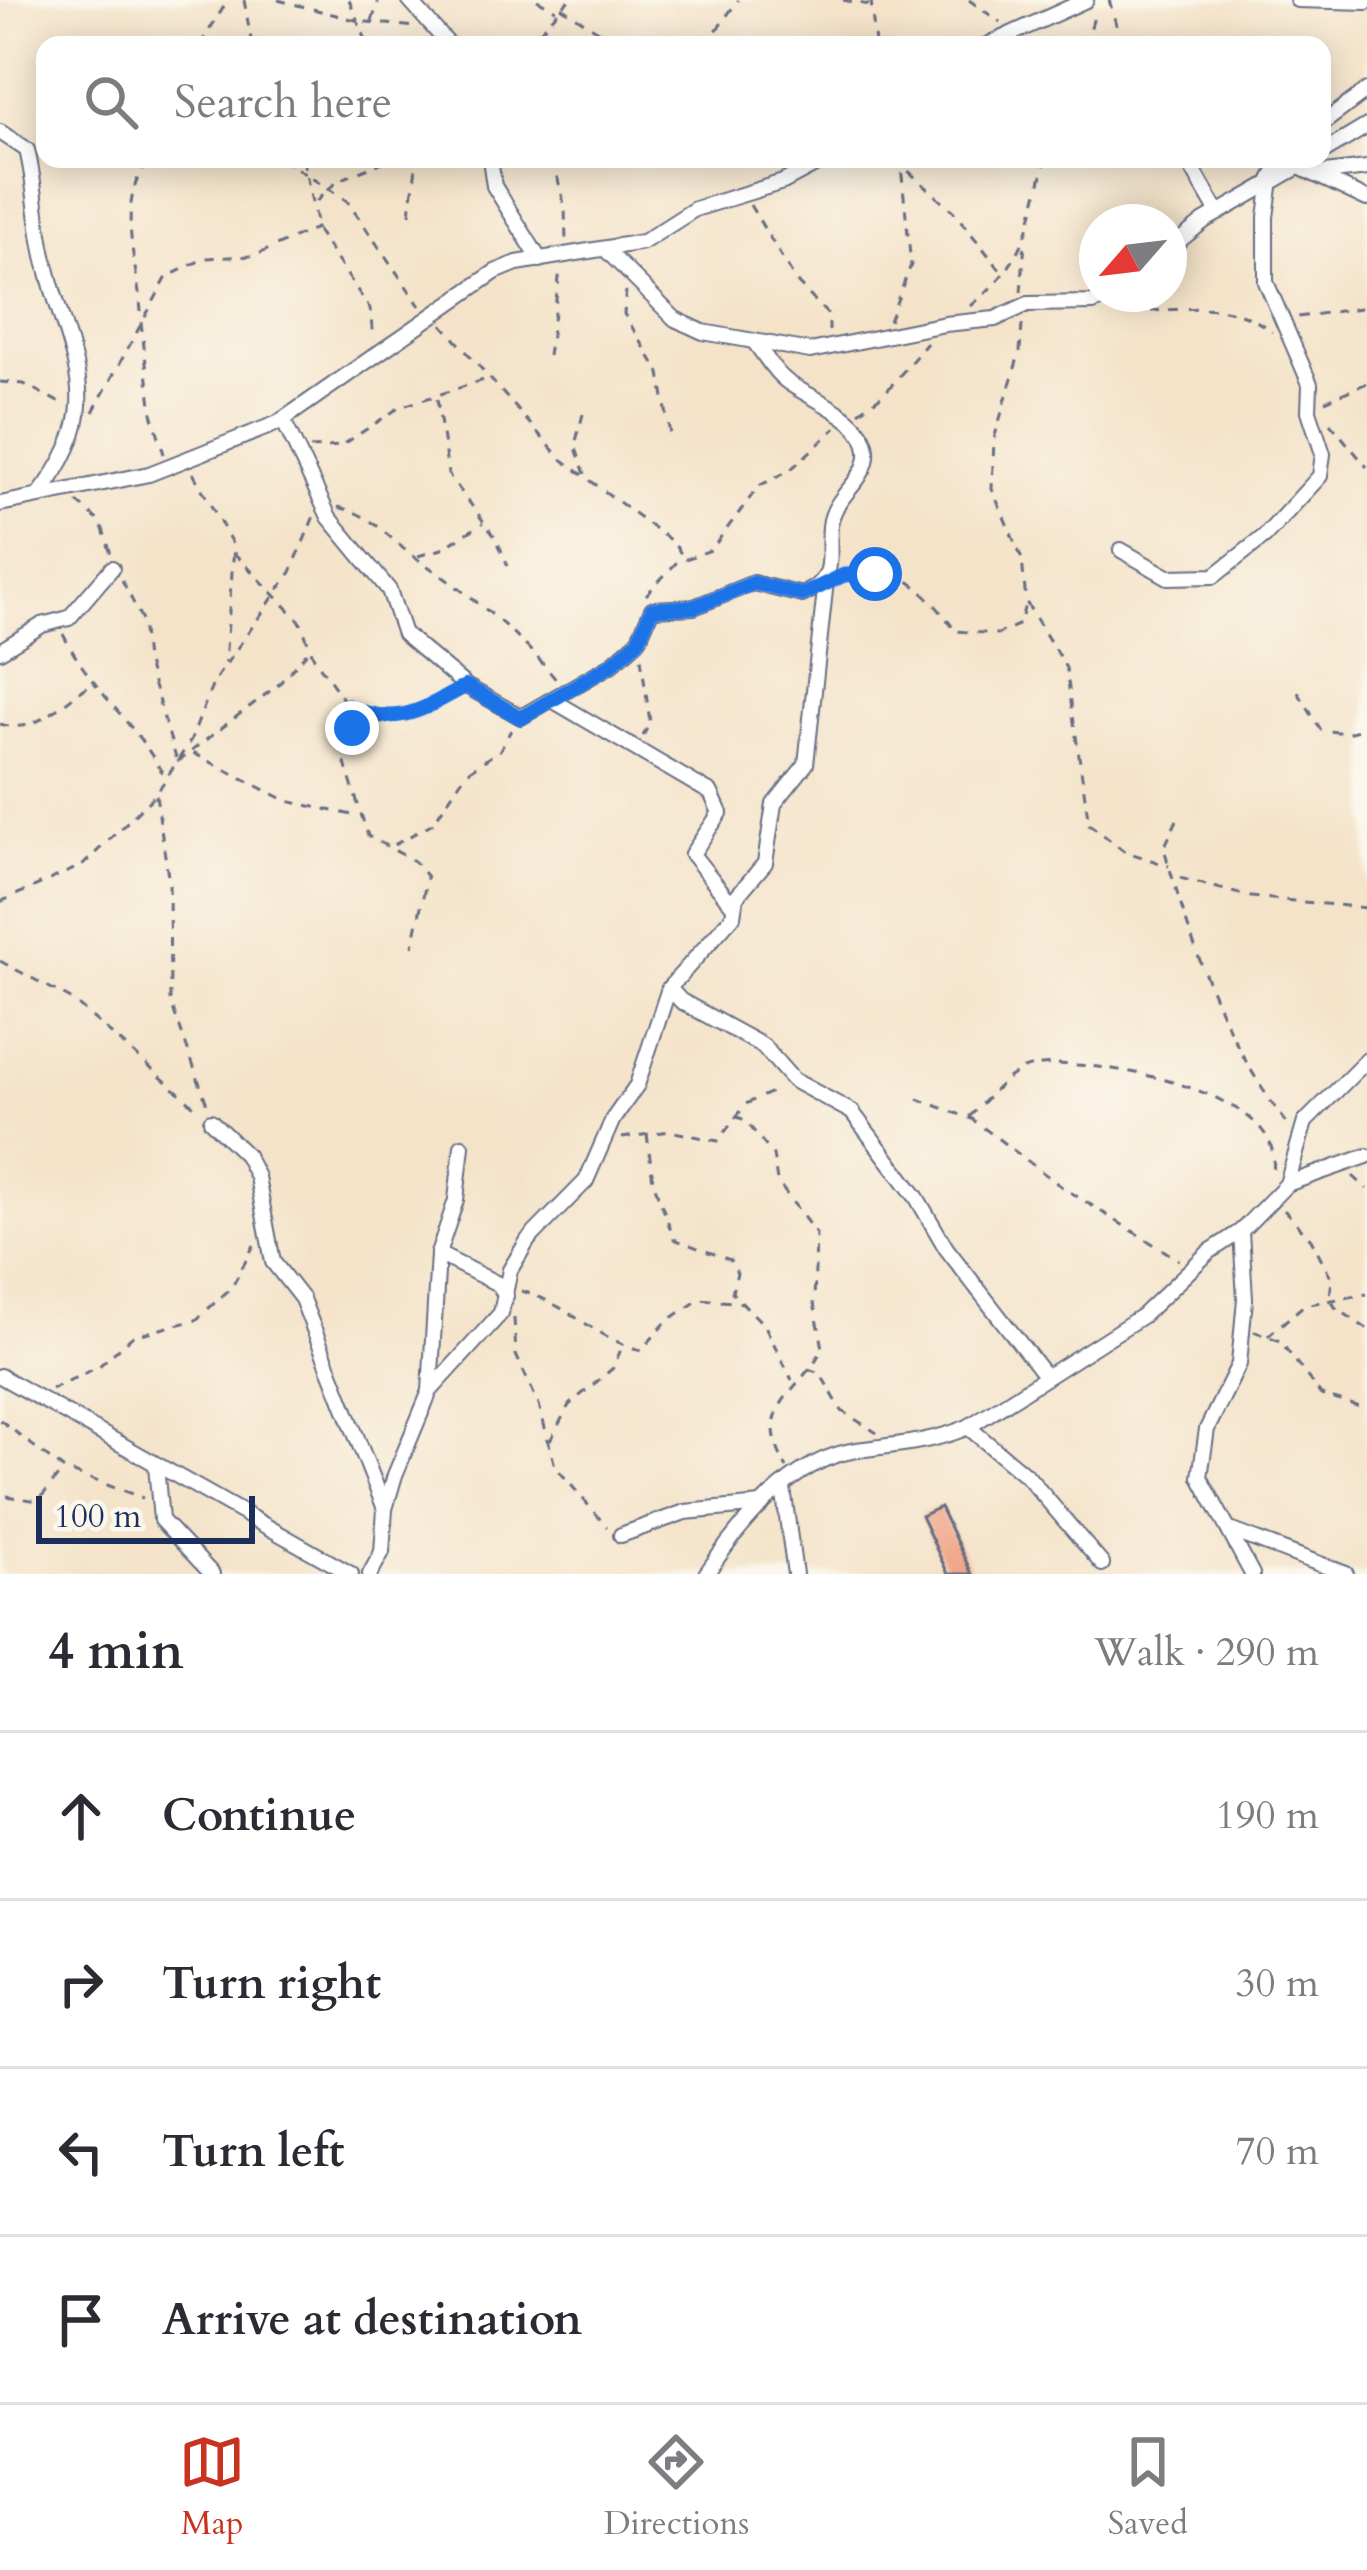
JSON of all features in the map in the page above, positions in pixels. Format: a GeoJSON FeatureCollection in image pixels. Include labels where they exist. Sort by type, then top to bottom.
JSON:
{"type":"FeatureCollection","features":[{"type":"Feature","properties":{"kind":"street"},"geometry":{"type":"LineString","coordinates":[[409,0],[441,36]]}},
{"type":"Feature","properties":{"kind":"street"},"geometry":{"type":"LineString","coordinates":[[1008,36],[1087,0]]}},
{"type":"Feature","properties":{"kind":"street"},"geometry":{"type":"LineString","coordinates":[[1297,0],[1367,2]]}},
{"type":"Feature","properties":{"kind":"street"},"geometry":{"type":"LineString","coordinates":[[1331,117],[1367,90]]}},
{"type":"Feature","properties":{"kind":"street"},"geometry":{"type":"LineString","coordinates":[[1331,147],[1367,125]]}},
{"type":"Feature","properties":{"kind":"street"},"geometry":{"type":"LineString","coordinates":[[0,132],[26,150],[33,214],[49,280],[76,350],[74,444],[39,495]]}},
{"type":"Feature","properties":{"kind":"street"},"geometry":{"type":"LineString","coordinates":[[1331,167],[1367,168]]}},
{"type":"Feature","properties":{"kind":"street"},"geometry":{"type":"LineString","coordinates":[[491,168],[494,186],[540,260]]}},
{"type":"Feature","properties":{"kind":"street"},"geometry":{"type":"LineString","coordinates":[[0,504],[186,461],[283,420],[495,272],[644,242],[695,209],[783,182],[809,168]]}},
{"type":"Feature","properties":{"kind":"street"},"geometry":{"type":"LineString","coordinates":[[1192,168],[1218,214]]}},
{"type":"Feature","properties":{"kind":"street"},"geometry":{"type":"LineString","coordinates":[[1121,550],[1168,577],[1214,576],[1265,536],[1313,487],[1323,454],[1310,411],[1310,384],[1266,282],[1271,180],[1277,168]]}},
{"type":"Feature","properties":{"kind":"street"},"geometry":{"type":"LineString","coordinates":[[1187,236],[1271,180],[1307,168]]}},
{"type":"Feature","properties":{"kind":"street"},"geometry":{"type":"LineString","coordinates":[[1312,168],[1367,199]]}},
{"type":"Feature","properties":{"kind":"street"},"geometry":{"type":"LineString","coordinates":[[606,250],[662,311],[703,332],[755,344],[825,350],[948,323],[995,319],[1042,302],[1079,303]]}},
{"type":"Feature","properties":{"kind":"street"},"geometry":{"type":"LineString","coordinates":[[430,1390],[501,1313],[515,1259],[578,1192],[647,1060],[669,988],[728,925],[734,907],[765,863],[774,803],[808,756],[826,581],[832,569],[835,508],[866,464],[860,437],[847,420],[786,382],[755,344]]}},
{"type":"Feature","properties":{"kind":"street"},"geometry":{"type":"LineString","coordinates":[[283,420],[322,502],[389,590],[404,634],[466,686],[516,717],[557,699],[611,665],[638,641],[652,609],[694,607],[754,583],[802,595],[826,581]]}},
{"type":"Feature","properties":{"kind":"street"},"geometry":{"type":"LineString","coordinates":[[0,651],[80,609],[112,568]]}},
{"type":"Feature","properties":{"kind":"street"},"geometry":{"type":"LineString","coordinates":[[557,699],[698,783],[717,802],[719,813],[692,854],[734,907]]}},
{"type":"Feature","properties":{"kind":"street"},"geometry":{"type":"LineString","coordinates":[[669,988],[681,1001],[741,1030],[797,1083],[852,1112],[916,1198],[946,1248],[1046,1376]]}},
{"type":"Feature","properties":{"kind":"street"},"geometry":{"type":"LineString","coordinates":[[1287,1184],[1305,1122],[1367,1060]]}},
{"type":"Feature","properties":{"kind":"street"},"geometry":{"type":"LineString","coordinates":[[211,1120],[251,1166],[273,1262],[302,1299],[385,1509]]}},
{"type":"Feature","properties":{"kind":"street"},"geometry":{"type":"LineString","coordinates":[[370,1574],[382,1552],[385,1509],[430,1390],[438,1254],[456,1200],[462,1146]]}},
{"type":"Feature","properties":{"kind":"street"},"geometry":{"type":"LineString","coordinates":[[706,1574],[762,1505],[789,1484],[853,1450],[947,1437],[968,1427],[1142,1316],[1191,1267],[1241,1231],[1287,1184],[1367,1156]]}},
{"type":"Feature","properties":{"kind":"street"},"geometry":{"type":"LineString","coordinates":[[1241,1231],[1244,1321],[1239,1364],[1207,1429],[1200,1457],[1204,1492],[1252,1574]]}},
{"type":"Feature","properties":{"kind":"street"},"geometry":{"type":"LineString","coordinates":[[438,1254],[507,1293]]}},
{"type":"Feature","properties":{"kind":"street"},"geometry":{"type":"LineString","coordinates":[[0,1376],[352,1574]]}},
{"type":"Feature","properties":{"kind":"street"},"geometry":{"type":"LineString","coordinates":[[968,1427],[1028,1477],[1102,1564]]}},
{"type":"Feature","properties":{"kind":"street"},"geometry":{"type":"LineString","coordinates":[[156,1466],[160,1520],[212,1574]]}},
{"type":"Feature","properties":{"kind":"street"},"geometry":{"type":"LineString","coordinates":[[789,1484],[795,1574]]}},
{"type":"Feature","properties":{"kind":"street"},"geometry":{"type":"LineString","coordinates":[[621,1535],[685,1513],[762,1505]]}},
{"type":"Feature","properties":{"kind":"street"},"geometry":{"type":"LineString","coordinates":[[1225,1528],[1279,1553],[1346,1574]]}},
{"type":"Feature","properties":{"kind":"path"},"geometry":{"type":"LineString","coordinates":[[206,36],[228,0]]}},
{"type":"Feature","properties":{"kind":"path"},"geometry":{"type":"LineString","coordinates":[[244,0],[250,36]]}},
{"type":"Feature","properties":{"kind":"path"},"geometry":{"type":"LineString","coordinates":[[278,0],[359,21],[434,29]]}},
{"type":"Feature","properties":{"kind":"path"},"geometry":{"type":"LineString","coordinates":[[349,0],[365,36]]}},
{"type":"Feature","properties":{"kind":"path"},"geometry":{"type":"LineString","coordinates":[[372,23],[379,0]]}},
{"type":"Feature","properties":{"kind":"path"},"geometry":{"type":"LineString","coordinates":[[537,0],[605,36]]}},
{"type":"Feature","properties":{"kind":"path"},"geometry":{"type":"LineString","coordinates":[[534,36],[568,0]]}},
{"type":"Feature","properties":{"kind":"path"},"geometry":{"type":"LineString","coordinates":[[712,36],[738,0]]}},
{"type":"Feature","properties":{"kind":"path"},"geometry":{"type":"LineString","coordinates":[[843,0],[871,3],[874,36]]}},
{"type":"Feature","properties":{"kind":"path"},"geometry":{"type":"LineString","coordinates":[[969,0],[1017,32]]}},
{"type":"Feature","properties":{"kind":"path"},"geometry":{"type":"LineString","coordinates":[[1090,36],[1101,0]]}},
{"type":"Feature","properties":{"kind":"path"},"geometry":{"type":"LineString","coordinates":[[1109,0],[1120,36]]}},
{"type":"Feature","properties":{"kind":"path"},"geometry":{"type":"LineString","coordinates":[[145,168],[129,223],[152,413],[168,467]]}},
{"type":"Feature","properties":{"kind":"path"},"geometry":{"type":"LineString","coordinates":[[297,168],[328,187],[360,216],[431,315],[560,458],[674,543],[685,559]]}},
{"type":"Feature","properties":{"kind":"path"},"geometry":{"type":"LineString","coordinates":[[307,168],[318,227],[370,309],[370,357]]}},
{"type":"Feature","properties":{"kind":"path"},"geometry":{"type":"LineString","coordinates":[[315,203],[344,174],[372,168]]}},
{"type":"Feature","properties":{"kind":"path"},"geometry":{"type":"LineString","coordinates":[[410,214],[416,168]]}},
{"type":"Feature","properties":{"kind":"path"},"geometry":{"type":"LineString","coordinates":[[548,356],[565,208],[555,168]]}},
{"type":"Feature","properties":{"kind":"path"},"geometry":{"type":"LineString","coordinates":[[886,335],[910,265],[901,168]]}},
{"type":"Feature","properties":{"kind":"path"},"geometry":{"type":"LineString","coordinates":[[903,168],[953,211],[1004,273]]}},
{"type":"Feature","properties":{"kind":"path"},"geometry":{"type":"LineString","coordinates":[[642,623],[647,594],[685,559],[711,550],[759,486],[789,471],[885,393],[948,323],[1004,273],[1025,243],[1037,212],[1044,168]]}},
{"type":"Feature","properties":{"kind":"path"},"geometry":{"type":"LineString","coordinates":[[743,195],[796,281],[829,316],[825,350]]}},
{"type":"Feature","properties":{"kind":"path"},"geometry":{"type":"LineString","coordinates":[[74,444],[156,291],[205,257],[254,256],[318,227]]}},
{"type":"Feature","properties":{"kind":"path"},"geometry":{"type":"LineString","coordinates":[[826,581],[889,572],[941,609],[956,632],[1007,632],[1020,624],[1026,602],[1025,572],[999,517],[991,464],[1020,351],[1025,243]]}},
{"type":"Feature","properties":{"kind":"path"},"geometry":{"type":"LineString","coordinates":[[625,266],[624,314],[660,373],[671,441]]}},
{"type":"Feature","properties":{"kind":"path"},"geometry":{"type":"LineString","coordinates":[[1187,305],[1232,309],[1260,322],[1297,352]]}},
{"type":"Feature","properties":{"kind":"path"},"geometry":{"type":"LineString","coordinates":[[1280,318],[1367,307]]}},
{"type":"Feature","properties":{"kind":"path"},"geometry":{"type":"LineString","coordinates":[[297,444],[329,450],[374,429],[400,406],[487,379]]}},
{"type":"Feature","properties":{"kind":"path"},"geometry":{"type":"LineString","coordinates":[[0,382],[24,385],[78,412]]}},
{"type":"Feature","properties":{"kind":"path"},"geometry":{"type":"LineString","coordinates":[[1322,409],[1318,403],[1367,383]]}},
{"type":"Feature","properties":{"kind":"path"},"geometry":{"type":"LineString","coordinates":[[437,397],[448,474],[484,522],[508,566]]}},
{"type":"Feature","properties":{"kind":"path"},"geometry":{"type":"LineString","coordinates":[[584,415],[575,445],[585,476]]}},
{"type":"Feature","properties":{"kind":"path"},"geometry":{"type":"LineString","coordinates":[[1327,419],[1367,467]]}},
{"type":"Feature","properties":{"kind":"path"},"geometry":{"type":"LineString","coordinates":[[186,461],[234,553],[300,621],[348,706],[352,728],[342,754],[370,840],[392,847],[427,877],[413,946]]}},
{"type":"Feature","properties":{"kind":"path"},"geometry":{"type":"LineString","coordinates":[[57,493],[93,511],[110,542],[112,568],[128,588],[142,620],[146,660],[176,762]]}},
{"type":"Feature","properties":{"kind":"path"},"geometry":{"type":"LineString","coordinates":[[0,902],[83,865],[156,794],[224,667],[297,561],[322,502],[350,510],[389,531],[412,556],[489,611],[557,680],[557,699]]}},
{"type":"Feature","properties":{"kind":"path"},"geometry":{"type":"LineString","coordinates":[[412,556],[442,549],[484,522]]}},
{"type":"Feature","properties":{"kind":"path"},"geometry":{"type":"LineString","coordinates":[[224,667],[234,553]]}},
{"type":"Feature","properties":{"kind":"path"},"geometry":{"type":"LineString","coordinates":[[1026,602],[1066,668],[1092,830],[1124,850],[1169,866]]}},
{"type":"Feature","properties":{"kind":"path"},"geometry":{"type":"LineString","coordinates":[[57,622],[93,684],[138,729],[164,776]]}},
{"type":"Feature","properties":{"kind":"path"},"geometry":{"type":"LineString","coordinates":[[636,748],[650,722],[638,641]]}},
{"type":"Feature","properties":{"kind":"path"},"geometry":{"type":"LineString","coordinates":[[176,762],[278,685],[311,647]]}},
{"type":"Feature","properties":{"kind":"path"},"geometry":{"type":"LineString","coordinates":[[0,724],[15,728],[48,718],[93,684]]}},
{"type":"Feature","properties":{"kind":"path"},"geometry":{"type":"LineString","coordinates":[[348,706],[377,719],[402,719],[466,686]]}},
{"type":"Feature","properties":{"kind":"path"},"geometry":{"type":"LineString","coordinates":[[1298,692],[1321,730],[1346,733],[1367,728]]}},
{"type":"Feature","properties":{"kind":"path"},"geometry":{"type":"LineString","coordinates":[[392,847],[433,823],[466,773],[506,743],[516,717]]}},
{"type":"Feature","properties":{"kind":"path"},"geometry":{"type":"LineString","coordinates":[[193,753],[287,801],[360,817]]}},
{"type":"Feature","properties":{"kind":"path"},"geometry":{"type":"LineString","coordinates":[[156,794],[169,883],[170,1000],[211,1120]]}},
{"type":"Feature","properties":{"kind":"path"},"geometry":{"type":"LineString","coordinates":[[1177,820],[1164,848],[1231,1039],[1298,1137]]}},
{"type":"Feature","properties":{"kind":"path"},"geometry":{"type":"LineString","coordinates":[[1176,877],[1251,897],[1367,908]]}},
{"type":"Feature","properties":{"kind":"path"},"geometry":{"type":"LineString","coordinates":[[0,961],[71,999],[211,1120]]}},
{"type":"Feature","properties":{"kind":"path"},"geometry":{"type":"LineString","coordinates":[[969,1118],[1006,1080],[1034,1066],[1149,1073],[1192,1086],[1262,1130],[1274,1160],[1271,1199],[1311,1239],[1332,1279],[1331,1301]]}},
{"type":"Feature","properties":{"kind":"path"},"geometry":{"type":"LineString","coordinates":[[604,1146],[647,1134],[682,1132],[718,1142],[735,1116],[756,1098],[797,1083]]}},
{"type":"Feature","properties":{"kind":"path"},"geometry":{"type":"LineString","coordinates":[[918,1100],[969,1118],[1062,1187],[1191,1267]]}},
{"type":"Feature","properties":{"kind":"path"},"geometry":{"type":"LineString","coordinates":[[735,1116],[746,1120],[772,1155],[777,1181],[816,1234],[814,1303],[823,1348],[777,1409],[774,1429],[789,1484]]}},
{"type":"Feature","properties":{"kind":"path"},"geometry":{"type":"LineString","coordinates":[[647,1134],[653,1181],[674,1239],[725,1256],[737,1273],[732,1292],[765,1326],[793,1383]]}},
{"type":"Feature","properties":{"kind":"path"},"geometry":{"type":"LineString","coordinates":[[1344,1166],[1367,1189]]}},
{"type":"Feature","properties":{"kind":"path"},"geometry":{"type":"LineString","coordinates":[[28,1393],[72,1382],[133,1336],[196,1320],[232,1287],[251,1248],[268,1231]]}},
{"type":"Feature","properties":{"kind":"path"},"geometry":{"type":"LineString","coordinates":[[507,1293],[557,1302],[624,1346],[648,1348],[666,1322],[700,1299],[744,1303]]}},
{"type":"Feature","properties":{"kind":"path"},"geometry":{"type":"LineString","coordinates":[[507,1293],[513,1308],[516,1354],[555,1466],[594,1514],[621,1535]]}},
{"type":"Feature","properties":{"kind":"path"},"geometry":{"type":"LineString","coordinates":[[1268,1336],[1304,1305],[1367,1294]]}},
{"type":"Feature","properties":{"kind":"path"},"geometry":{"type":"LineString","coordinates":[[1331,1301],[1367,1330]]}},
{"type":"Feature","properties":{"kind":"path"},"geometry":{"type":"LineString","coordinates":[[1244,1321],[1280,1341],[1321,1395],[1367,1408]]}},
{"type":"Feature","properties":{"kind":"path"},"geometry":{"type":"LineString","coordinates":[[549,1442],[569,1406],[613,1368],[624,1346]]}},
{"type":"Feature","properties":{"kind":"path"},"geometry":{"type":"LineString","coordinates":[[807,1368],[820,1373],[846,1415],[878,1434],[909,1442]]}},
{"type":"Feature","properties":{"kind":"path"},"geometry":{"type":"LineString","coordinates":[[0,1420],[63,1469],[156,1504]]}},
{"type":"Feature","properties":{"kind":"path"},"geometry":{"type":"LineString","coordinates":[[7,1496],[30,1504],[38,1501],[63,1469]]}},
{"type":"Feature","properties":{"kind":"building"},"geometry":{"type":"Polygon","coordinates":[[[940,1507],[972,1574],[948,1574],[921,1516],[940,1507]]]}},
{"type":"Feature","properties":{"kind":"route"},"geometry":{"type":"LineString","coordinates":[[352,728],[348,706],[391,721],[466,686],[521,718],[611,665],[638,641],[645,616],[652,609],[694,607],[754,583],[773,584],[802,595],[844,575],[875,574]]}}]}
